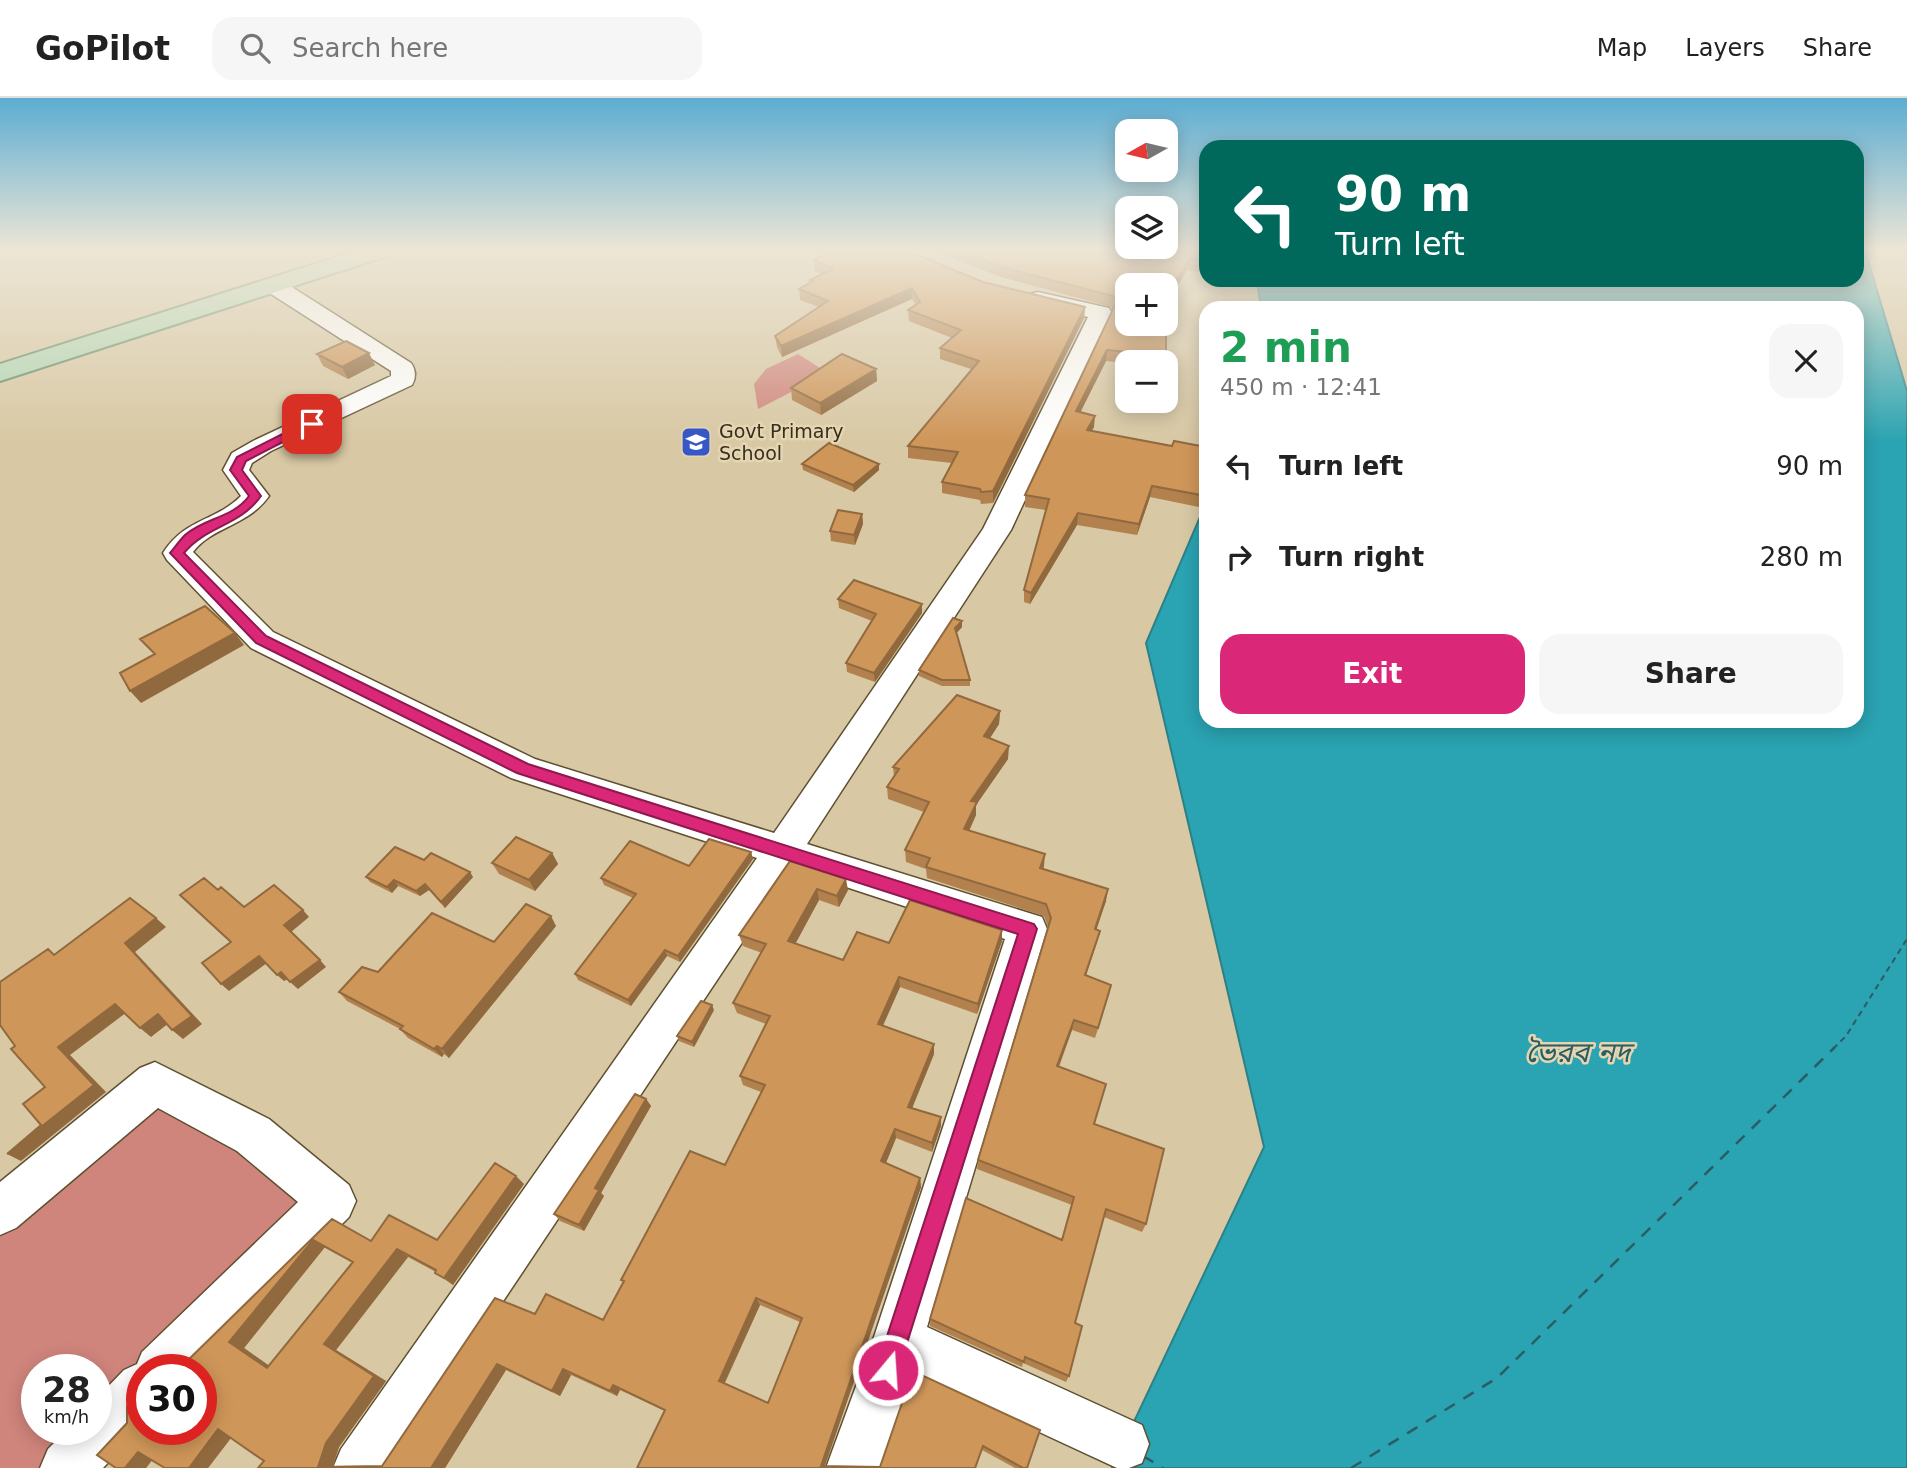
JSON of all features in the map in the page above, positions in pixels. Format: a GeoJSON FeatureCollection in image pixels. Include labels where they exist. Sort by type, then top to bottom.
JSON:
{"type":"FeatureCollection","features":[{"type":"Feature","properties":{"kind":"main road"},"geometry":{"type":"LineString","coordinates":[[0,373],[189,314]]}},
{"type":"Feature","properties":{"kind":"street"},"geometry":{"type":"LineString","coordinates":[[317,314],[402,368],[403,380],[262,446],[241,459],[236,470],[255,496],[247,507],[227,520],[191,536],[177,553],[261,640],[523,769],[1028,929],[898,1340],[853,1468]]}},
{"type":"Feature","properties":{"kind":"street"},"geometry":{"type":"LineString","coordinates":[[359,1468],[781,852],[997,530],[1101,314]]}},
{"type":"Feature","properties":{"kind":"street"},"geometry":{"type":"LineString","coordinates":[[0,1212],[155,1083],[253,1135],[333,1201],[176,1354]]}},
{"type":"Feature","properties":{"kind":"street"},"geometry":{"type":"LineString","coordinates":[[898,1340],[1123,1444]]}},
{"type":"Feature","properties":{"kind":"street"},"geometry":{"type":"LineString","coordinates":[[67,1468],[126,1405]]}},
{"type":"Feature","properties":{"kind":"shaded area"},"geometry":{"type":"Polygon","coordinates":[[[798,354],[828,373],[758,409],[754,384],[766,369],[798,354]]]}},
{"type":"Feature","properties":{"kind":"shaded area"},"geometry":{"type":"Polygon","coordinates":[[[154,1086],[328,1204],[168,1354],[126,1354],[126,1384],[112,1396],[112,1354],[21,1354],[21,1445],[79,1445],[56,1468],[0,1468],[0,1215],[154,1086]]]}},
{"type":"Feature","properties":{"kind":"water","name":"ভৈরব নদ"},"geometry":{"type":"Polygon","coordinates":[[[1864,314],[1884,314],[1907,391],[1907,1468],[1112,1468],[1264,1147],[1146,643],[1199,519],[1199,728],[1864,728],[1864,314]]]}},
{"type":"Feature","properties":{"kind":"building"},"geometry":{"type":"Polygon","coordinates":[[[808,314],[853,314],[781,346],[775,336],[808,314]]]}},
{"type":"Feature","properties":{"kind":"building"},"geometry":{"type":"Polygon","coordinates":[[[918,314],[1082,314],[993,491],[981,492],[980,489],[942,482],[958,452],[908,446],[979,361],[940,348],[961,330],[918,314]]]}},
{"type":"Feature","properties":{"kind":"building"},"geometry":{"type":"Polygon","coordinates":[[[1111,314],[1115,314],[1115,336],[1166,336],[1166,350],[1107,350],[1076,411],[1095,416],[1087,430],[1172,446],[1174,441],[1199,446],[1199,495],[1152,486],[1139,524],[1078,513],[1031,593],[1024,590],[1049,499],[1025,495],[1111,314]]]}},
{"type":"Feature","properties":{"kind":"building"},"geometry":{"type":"Polygon","coordinates":[[[346,341],[369,353],[342,367],[317,354],[346,341]]]}},
{"type":"Feature","properties":{"kind":"building"},"geometry":{"type":"Polygon","coordinates":[[[842,354],[876,369],[820,403],[791,388],[842,354]]]}},
{"type":"Feature","properties":{"kind":"building"},"geometry":{"type":"Polygon","coordinates":[[[829,443],[879,464],[853,485],[802,464],[829,443]]]}},
{"type":"Feature","properties":{"kind":"building"},"geometry":{"type":"Polygon","coordinates":[[[838,510],[862,514],[854,535],[830,531],[838,510]]]}},
{"type":"Feature","properties":{"kind":"building"},"geometry":{"type":"Polygon","coordinates":[[[854,580],[922,604],[874,673],[846,663],[876,614],[838,599],[854,580]]]}},
{"type":"Feature","properties":{"kind":"building"},"geometry":{"type":"Polygon","coordinates":[[[205,606],[235,633],[130,691],[120,673],[155,654],[140,639],[205,606]]]}},
{"type":"Feature","properties":{"kind":"building"},"geometry":{"type":"Polygon","coordinates":[[[953,618],[962,621],[955,628],[970,680],[942,680],[919,670],[953,618]]]}},
{"type":"Feature","properties":{"kind":"building"},"geometry":{"type":"Polygon","coordinates":[[[957,695],[1000,711],[984,736],[1009,746],[971,801],[977,802],[964,829],[1045,854],[1040,868],[1108,889],[1095,929],[1100,931],[1085,975],[1111,985],[1098,1028],[1074,1020],[1057,1066],[1106,1084],[1094,1124],[1164,1149],[1146,1224],[1106,1209],[1075,1323],[1082,1326],[1069,1376],[1025,1357],[1024,1362],[930,1319],[966,1198],[1062,1240],[1074,1197],[978,1160],[1051,918],[1046,904],[926,867],[930,858],[905,850],[929,802],[887,787],[899,769],[893,767],[957,695]]]}},
{"type":"Feature","properties":{"kind":"building"},"geometry":{"type":"Polygon","coordinates":[[[516,837],[552,853],[529,880],[492,863],[516,837]]]}},
{"type":"Feature","properties":{"kind":"building"},"geometry":{"type":"Polygon","coordinates":[[[709,839],[751,852],[678,956],[665,950],[628,1000],[575,974],[636,894],[601,878],[630,841],[689,866],[709,839]]]}},
{"type":"Feature","properties":{"kind":"building"},"geometry":{"type":"Polygon","coordinates":[[[395,847],[424,860],[431,853],[470,872],[441,902],[425,884],[416,891],[394,880],[387,887],[366,877],[395,847]]]}},
{"type":"Feature","properties":{"kind":"building"},"geometry":{"type":"Polygon","coordinates":[[[790,861],[846,879],[837,896],[817,889],[788,941],[843,960],[857,932],[889,943],[910,900],[1002,930],[978,1004],[899,977],[878,1024],[934,1044],[908,1107],[941,1117],[932,1143],[895,1129],[881,1161],[920,1178],[821,1466],[880,1467],[913,1371],[1040,1430],[1027,1468],[983,1446],[975,1468],[637,1468],[665,1410],[613,1385],[610,1391],[563,1369],[552,1391],[497,1364],[431,1468],[258,1468],[264,1461],[217,1430],[217,1354],[194,1354],[332,1219],[371,1241],[389,1215],[437,1240],[495,1163],[516,1176],[444,1278],[435,1273],[436,1270],[397,1249],[324,1344],[374,1376],[326,1443],[318,1467],[382,1466],[495,1298],[535,1314],[546,1294],[603,1320],[624,1281],[621,1280],[690,1151],[725,1165],[765,1085],[740,1076],[770,1016],[733,1003],[766,944],[739,935],[790,861]],[[313,1240],[229,1342],[267,1368],[353,1262],[313,1240]],[[756,1298],[719,1381],[768,1403],[802,1318],[756,1298]]]}},
{"type":"Feature","properties":{"kind":"building"},"geometry":{"type":"Polygon","coordinates":[[[204,878],[218,890],[221,887],[244,907],[274,885],[303,910],[284,925],[320,960],[290,982],[281,972],[277,975],[259,956],[221,984],[202,963],[231,942],[180,895],[204,878]]]}},
{"type":"Feature","properties":{"kind":"building"},"geometry":{"type":"Polygon","coordinates":[[[130,898],[156,918],[125,943],[192,1016],[172,1030],[158,1014],[140,1028],[115,1004],[58,1047],[94,1085],[7,1154],[41,1125],[23,1104],[45,1087],[11,1049],[15,1046],[0,1025],[0,982],[48,949],[54,955],[130,898]]]}},
{"type":"Feature","properties":{"kind":"building"},"geometry":{"type":"Polygon","coordinates":[[[526,904],[551,916],[442,1049],[437,1046],[434,1049],[400,1029],[403,1026],[339,992],[362,967],[378,972],[432,913],[494,942],[526,904]]]}},
{"type":"Feature","properties":{"kind":"building"},"geometry":{"type":"Polygon","coordinates":[[[701,1001],[712,1005],[692,1042],[677,1036],[701,1001]]]}},
{"type":"Feature","properties":{"kind":"building"},"geometry":{"type":"Polygon","coordinates":[[[635,1094],[646,1099],[595,1188],[599,1190],[579,1225],[554,1214],[635,1094]]]}},
{"type":"Feature","properties":{"kind":"building"},"geometry":{"type":"Polygon","coordinates":[[[126,1424],[126,1445],[206,1445],[189,1468],[165,1468],[138,1452],[125,1468],[116,1468],[97,1455],[106,1445],[112,1445],[112,1439],[126,1424]]]}},
{"type":"Feature","properties":{"kind":"ferry route"},"geometry":{"type":"LineString","coordinates":[[1835,1047],[1846,1036],[1907,939]]}},
{"type":"Feature","properties":{"kind":"ferry route"},"geometry":{"type":"LineString","coordinates":[[1351,1468],[1497,1378],[1835,1047]]}},
{"type":"Feature","properties":{"kind":"ferry route"},"geometry":{"type":"LineString","coordinates":[[1143,1456],[1163,1468]]}},
{"type":"Feature","properties":{"kind":"place","name":"Govt Primary School"},"geometry":{"type":"Point","coordinates":[696,442]}},
{"type":"Feature","properties":{"kind":"route"},"geometry":{"type":"LineString","coordinates":[[312,424],[262,446],[241,459],[236,470],[255,496],[247,507],[227,520],[191,536],[177,553],[261,640],[523,769],[1028,929],[888,1370]]}}]}
